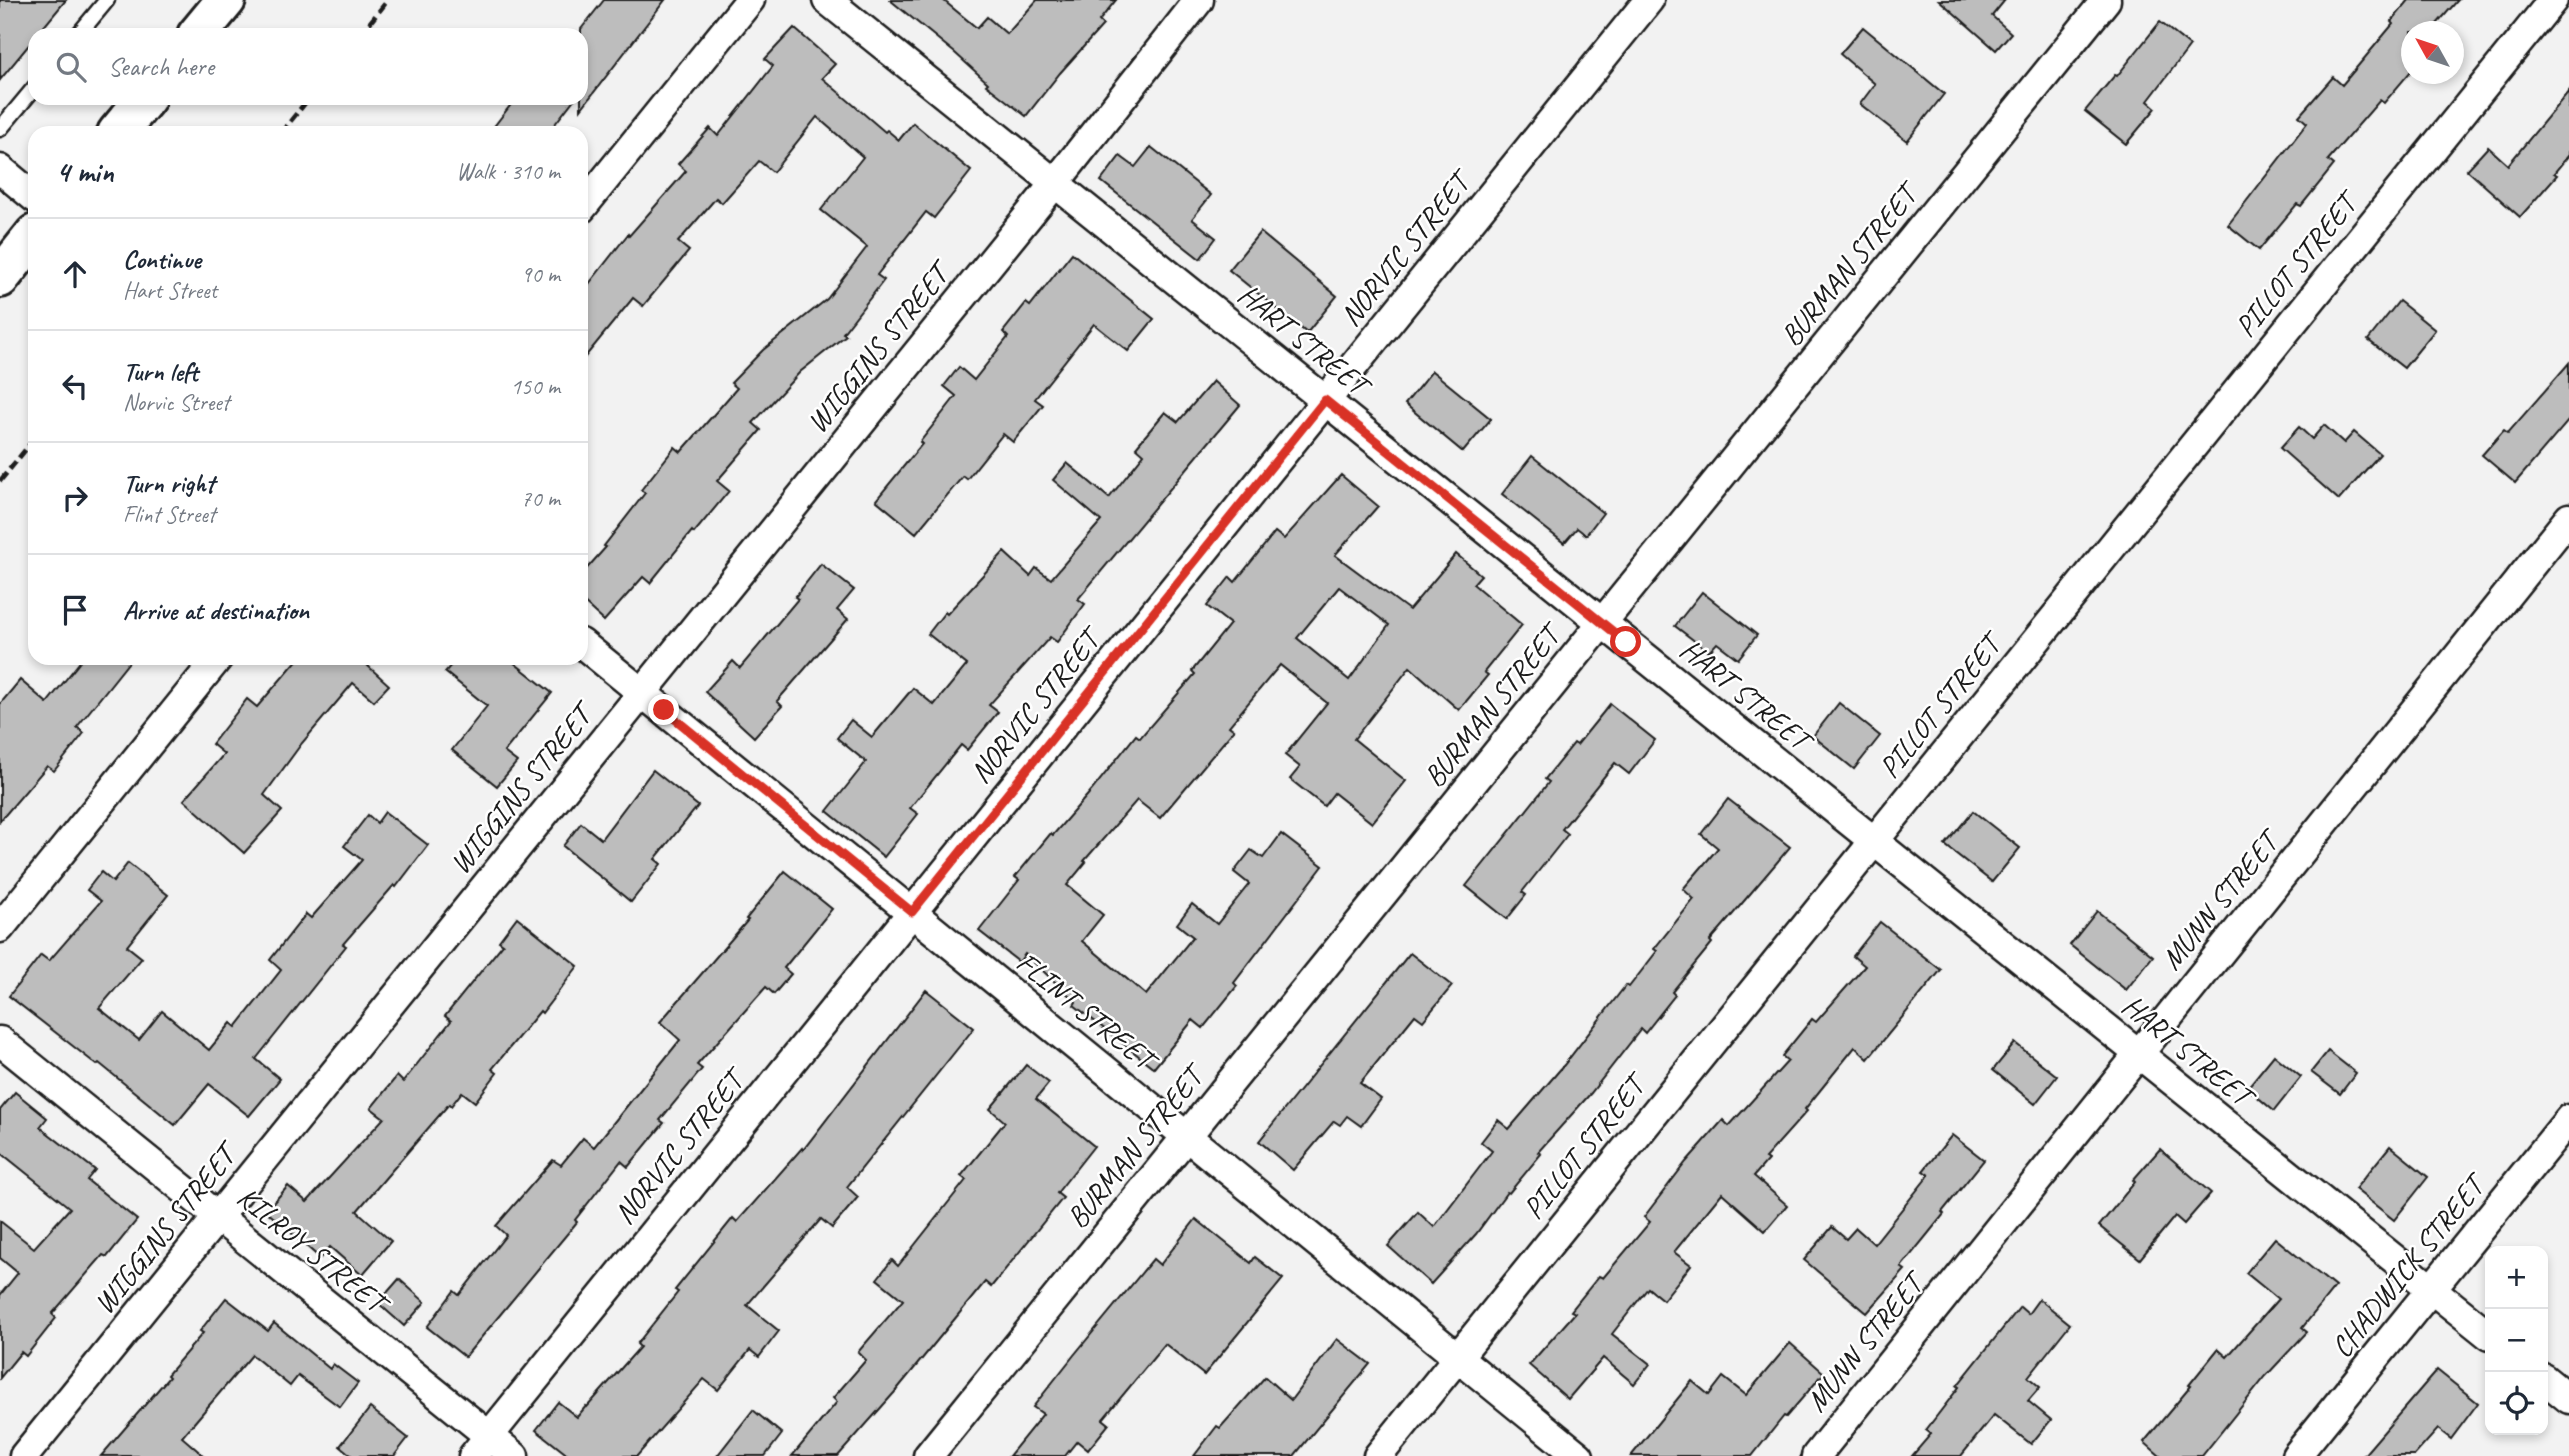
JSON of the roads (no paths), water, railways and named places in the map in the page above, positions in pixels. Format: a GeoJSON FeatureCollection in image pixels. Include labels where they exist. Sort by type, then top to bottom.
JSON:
{"type":"FeatureCollection","features":[{"type":"Feature","properties":{"kind":"main road"},"geometry":{"type":"LineString","coordinates":[[203,28],[226,0]]}},
{"type":"Feature","properties":{"kind":"main road"},"geometry":{"type":"LineString","coordinates":[[123,126],[140,105]]}},
{"type":"Feature","properties":{"kind":"main road"},"geometry":{"type":"LineString","coordinates":[[0,278],[28,243]]}},
{"type":"Feature","properties":{"kind":"street"},"geometry":{"type":"LineString","coordinates":[[588,200],[750,0]]}},
{"type":"Feature","properties":{"kind":"street","name":"HART STREET"},"geometry":{"type":"LineString","coordinates":[[827,0],[2485,1332]]}},
{"type":"Feature","properties":{"kind":"street","name":"WIGGINS STREET"},"geometry":{"type":"LineString","coordinates":[[24,1456],[1055,183],[1199,0]]}},
{"type":"Feature","properties":{"kind":"street","name":"NORVIC STREET"},"geometry":{"type":"LineString","coordinates":[[481,1446],[1648,0]]}},
{"type":"Feature","properties":{"kind":"street","name":"BURMAN STREET"},"geometry":{"type":"LineString","coordinates":[[928,1456],[2106,0]]}},
{"type":"Feature","properties":{"kind":"street","name":"PILLOT STREET"},"geometry":{"type":"LineString","coordinates":[[1378,1456],[2553,0]]}},
{"type":"Feature","properties":{"kind":"street"},"geometry":{"type":"LineString","coordinates":[[0,169],[28,192]]}},
{"type":"Feature","properties":{"kind":"street","name":"MUNN STREET"},"geometry":{"type":"LineString","coordinates":[[1816,1456],[2569,518]]}},
{"type":"Feature","properties":{"kind":"street","name":"FLINT STREET"},"geometry":{"type":"LineString","coordinates":[[588,649],[1579,1456]]}},
{"type":"Feature","properties":{"kind":"street"},"geometry":{"type":"LineString","coordinates":[[0,928],[212,665]]}},
{"type":"Feature","properties":{"kind":"street","name":"KILROY STREET"},"geometry":{"type":"LineString","coordinates":[[0,1041],[218,1217],[481,1446],[514,1456]]}},
{"type":"Feature","properties":{"kind":"street","name":"CHADWICK STREET"},"geometry":{"type":"LineString","coordinates":[[2296,1456],[2569,1119]]}},
{"type":"Feature","properties":{"kind":"street"},"geometry":{"type":"LineString","coordinates":[[2548,1382],[2569,1399]]}},
{"type":"Feature","properties":{"kind":"lane"},"geometry":{"type":"LineString","coordinates":[[84,28],[107,0]]}},
{"type":"Feature","properties":{"kind":"lane"},"geometry":{"type":"LineString","coordinates":[[0,129],[28,95]]}},
{"type":"Feature","properties":{"kind":"railway"},"geometry":{"type":"LineString","coordinates":[[366,28],[388,0]]}},
{"type":"Feature","properties":{"kind":"railway"},"geometry":{"type":"LineString","coordinates":[[287,126],[303,105]]}},
{"type":"Feature","properties":{"kind":"railway"},"geometry":{"type":"LineString","coordinates":[[0,481],[28,447]]}}]}
